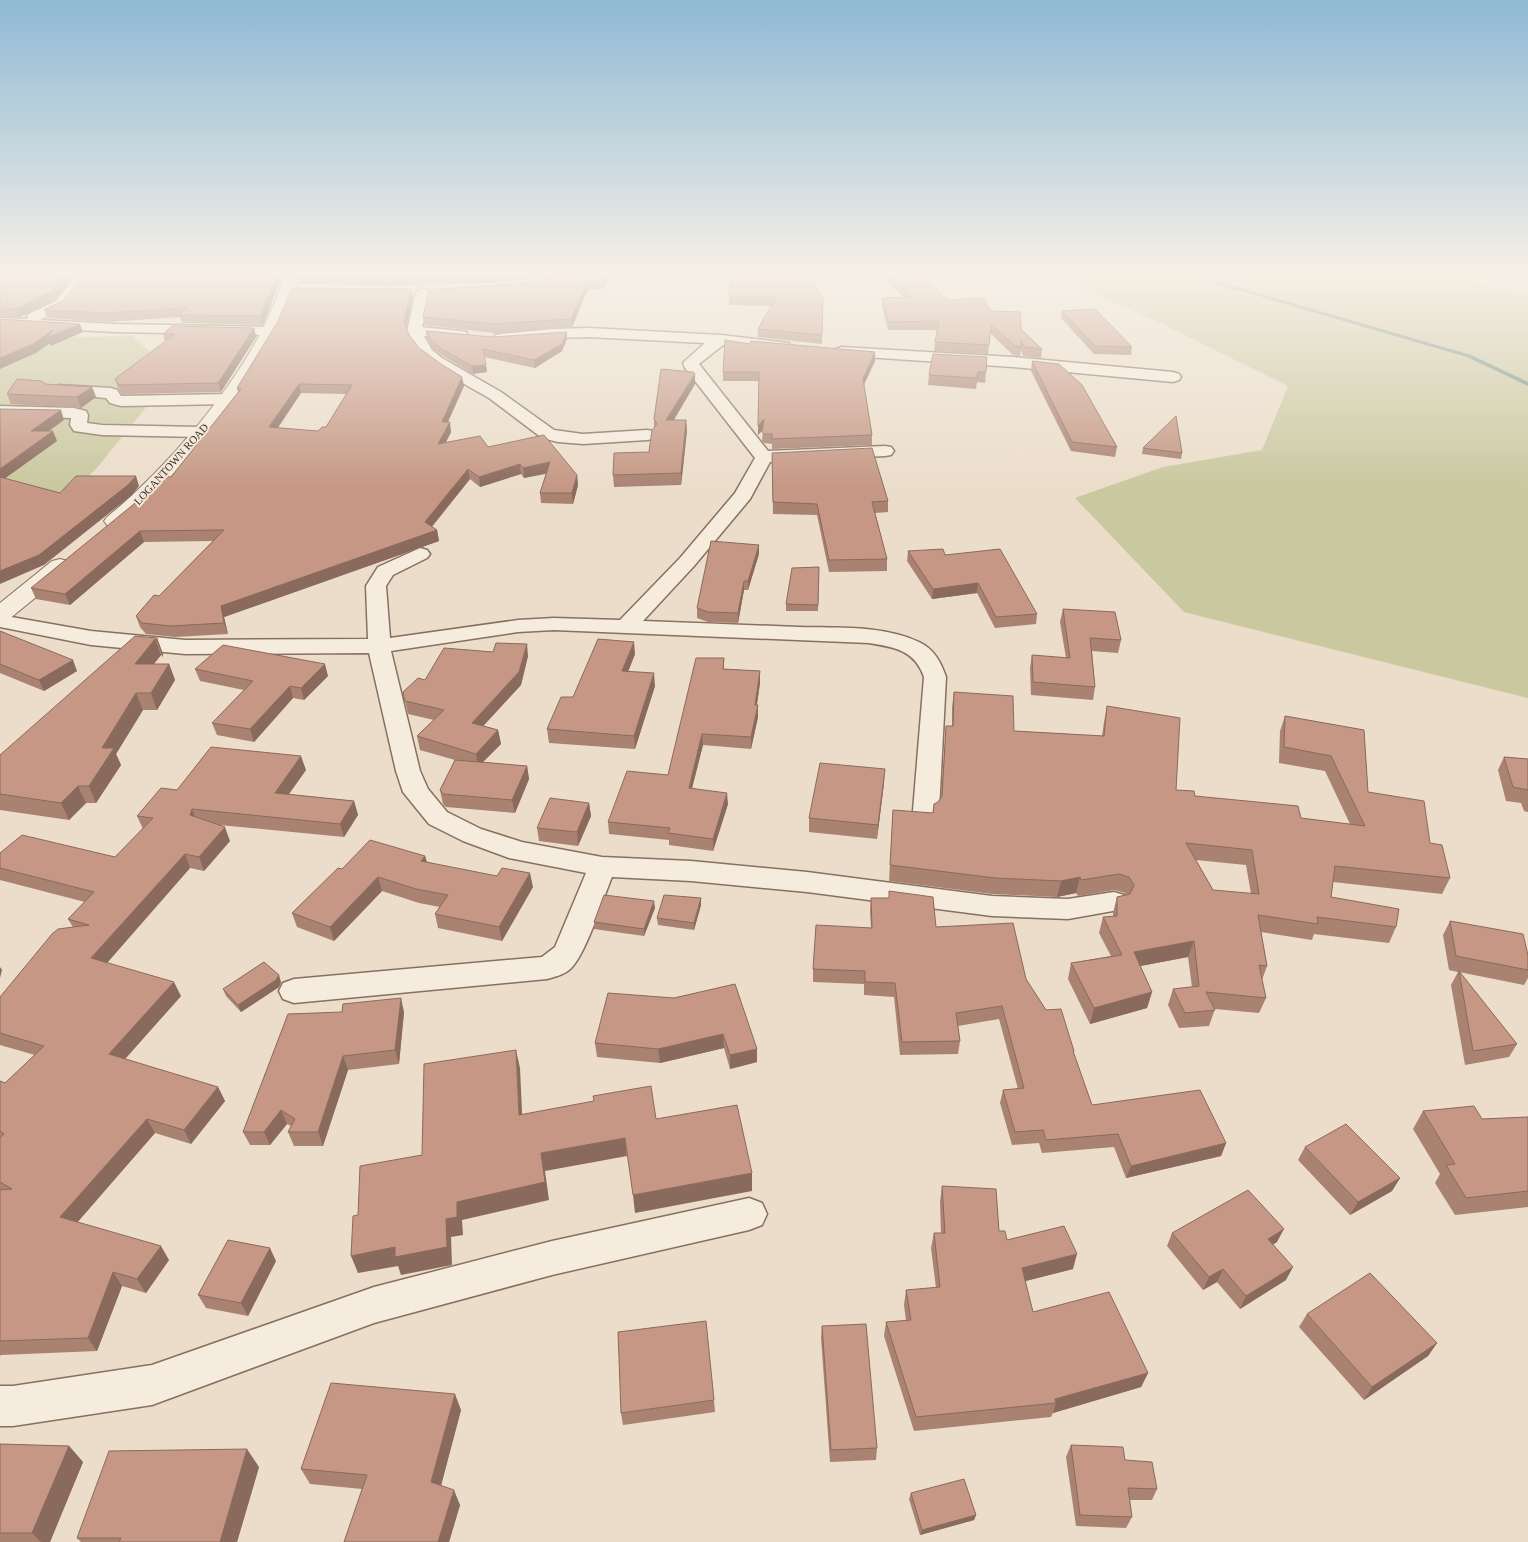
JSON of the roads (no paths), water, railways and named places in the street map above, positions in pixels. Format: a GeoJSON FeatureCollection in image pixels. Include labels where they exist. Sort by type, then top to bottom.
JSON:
{"type":"FeatureCollection","features":[{"type":"Feature","properties":{"kind":"street","name":"LOGANTOWN ROAD"},"geometry":{"type":"LineString","coordinates":[[103,531],[140,500],[201,432],[228,399],[260,346]]}},
{"type":"Feature","properties":{"kind":"street"},"geometry":{"type":"LineString","coordinates":[[422,346],[436,361],[494,394],[548,434],[556,437],[573,438],[648,435]]}},
{"type":"Feature","properties":{"kind":"street"},"geometry":{"type":"LineString","coordinates":[[712,346],[694,358],[691,363],[693,368],[764,458]]}},
{"type":"Feature","properties":{"kind":"street"},"geometry":{"type":"LineString","coordinates":[[782,346],[799,348]]}},
{"type":"Feature","properties":{"kind":"street"},"geometry":{"type":"LineString","coordinates":[[829,351],[1022,362],[1173,377]]}},
{"type":"Feature","properties":{"kind":"street"},"geometry":{"type":"LineString","coordinates":[[54,390],[104,391],[111,393],[116,400],[121,402],[228,399]]}},
{"type":"Feature","properties":{"kind":"street"},"geometry":{"type":"LineString","coordinates":[[0,411],[74,413],[80,416],[78,425],[80,427],[102,430],[201,432]]}},
{"type":"Feature","properties":{"kind":"street"},"geometry":{"type":"LineString","coordinates":[[627,625],[687,562],[743,495],[760,462],[764,458],[773,455],[885,451]]}},
{"type":"Feature","properties":{"kind":"street"},"geometry":{"type":"LineString","coordinates":[[420,554],[385,572],[376,586],[379,646],[408,771],[416,792],[438,818],[472,835],[519,851],[602,867],[797,881],[992,906],[1068,909],[1114,902]]}},
{"type":"Feature","properties":{"kind":"street"},"geometry":{"type":"LineString","coordinates":[[0,615],[74,555]]}},
{"type":"Feature","properties":{"kind":"street"},"geometry":{"type":"LineString","coordinates":[[0,621],[90,638],[185,647],[379,646],[518,626],[554,624],[627,625],[869,636],[902,644],[924,654],[933,667],[935,677],[926,811]]}},
{"type":"Feature","properties":{"kind":"street"},"geometry":{"type":"LineString","coordinates":[[294,990],[548,968],[559,962],[567,953],[602,867]]}},
{"type":"Feature","properties":{"kind":"street"},"geometry":{"type":"LineString","coordinates":[[0,1406],[14,1406],[152,1386],[374,1305],[552,1258],[749,1214]]}},
{"type":"Feature","properties":{"kind":"waterway"},"geometry":{"type":"LineString","coordinates":[[1435,346],[1469,356],[1528,384]]}}]}
